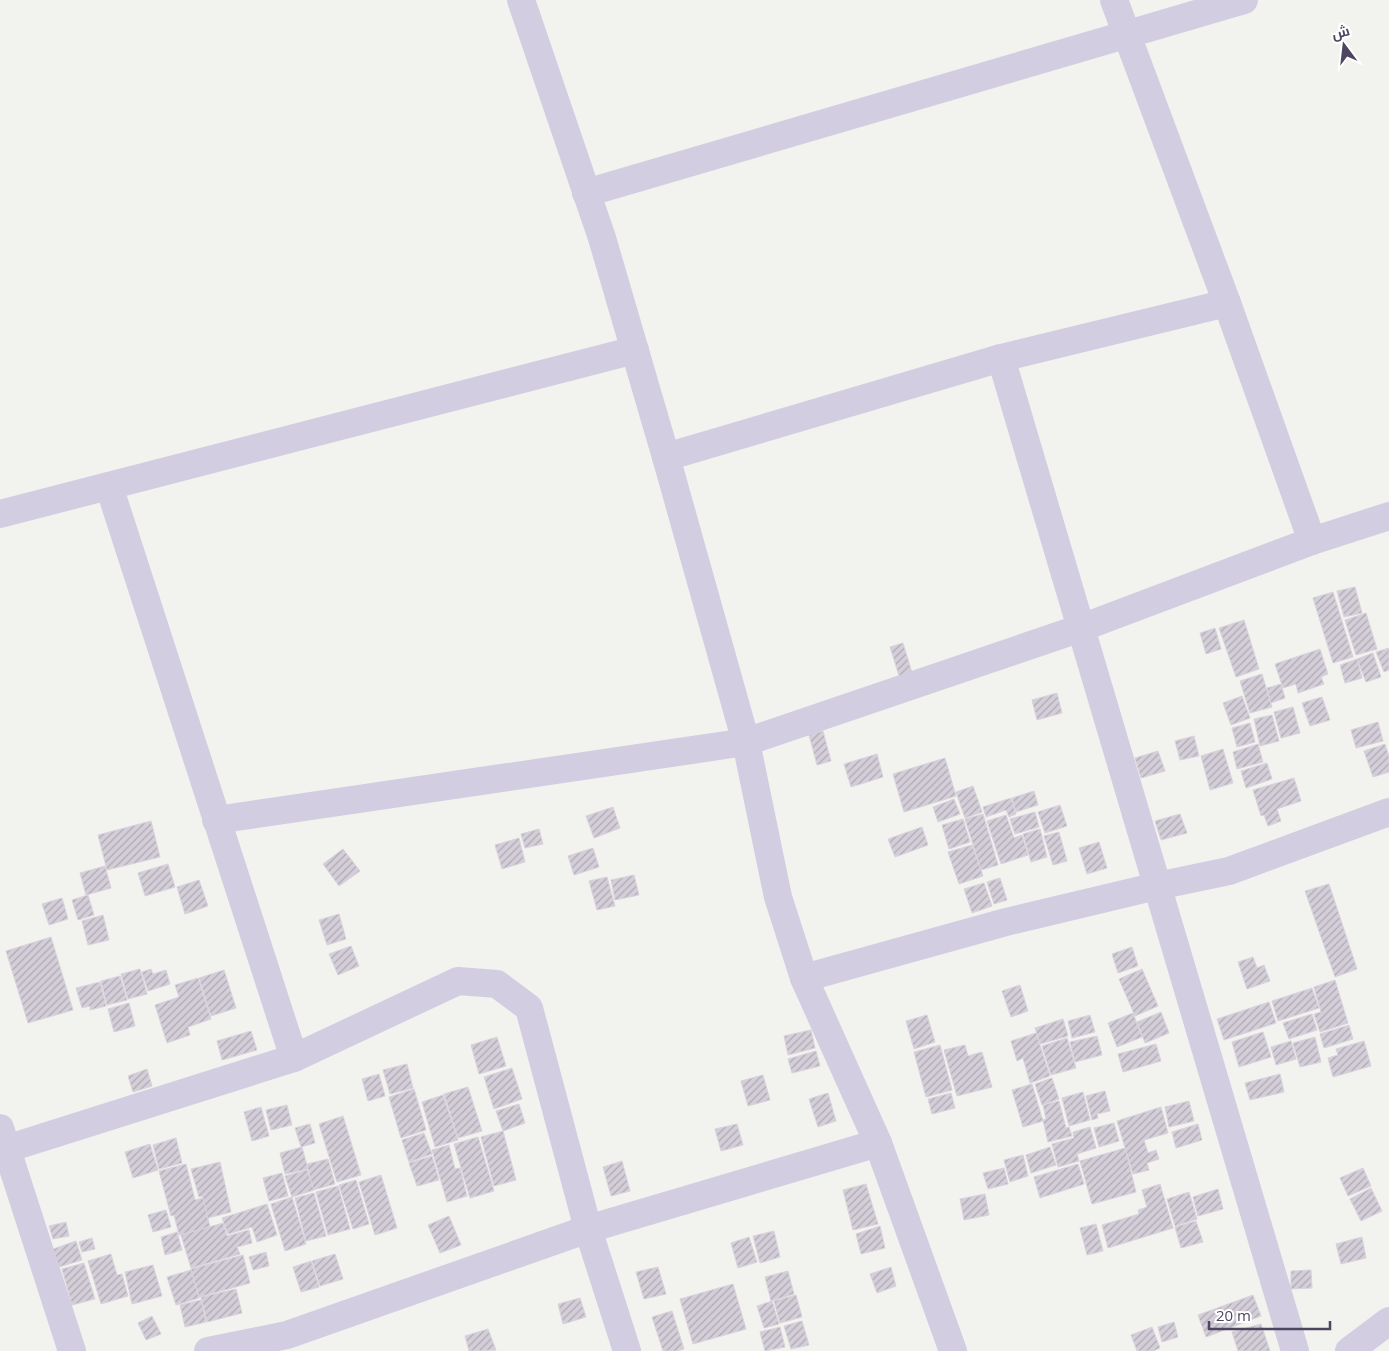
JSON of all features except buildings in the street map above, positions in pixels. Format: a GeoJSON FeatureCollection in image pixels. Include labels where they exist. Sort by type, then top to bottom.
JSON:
{"type":"FeatureCollection","features":[{"type":"Feature","properties":{"kind":"street"},"geometry":{"type":"LineString","coordinates":[[521,0],[602,238],[666,457],[746,742],[778,897],[804,978],[878,1143],[953,1351]]}},
{"type":"Feature","properties":{"kind":"street"},"geometry":{"type":"LineString","coordinates":[[1114,0],[1227,303],[1312,540]]}},
{"type":"Feature","properties":{"kind":"street"},"geometry":{"type":"LineString","coordinates":[[586,193],[1244,0]]}},
{"type":"Feature","properties":{"kind":"street"},"geometry":{"type":"LineString","coordinates":[[666,457],[1001,358],[1227,303]]}},
{"type":"Feature","properties":{"kind":"street"},"geometry":{"type":"LineString","coordinates":[[0,514],[634,350]]}},
{"type":"Feature","properties":{"kind":"street"},"geometry":{"type":"LineString","coordinates":[[1001,358],[1295,1351]]}},
{"type":"Feature","properties":{"kind":"street"},"geometry":{"type":"LineString","coordinates":[[109,486],[294,1058]]}},
{"type":"Feature","properties":{"kind":"street"},"geometry":{"type":"LineString","coordinates":[[216,820],[746,742],[1081,628],[1312,540],[1389,516]]}},
{"type":"Feature","properties":{"kind":"street"},"geometry":{"type":"LineString","coordinates":[[804,978],[1006,922],[1229,871],[1389,812]]}},
{"type":"Feature","properties":{"kind":"street"},"geometry":{"type":"LineString","coordinates":[[72,1351],[2,1143],[294,1058],[458,981],[497,984],[530,1008],[588,1229],[627,1351]]}},
{"type":"Feature","properties":{"kind":"street"},"geometry":{"type":"LineString","coordinates":[[208,1351],[289,1343],[588,1229],[878,1143]]}},
{"type":"Feature","properties":{"kind":"street"},"geometry":{"type":"LineString","coordinates":[[1349,1351],[1389,1321]]}}]}
